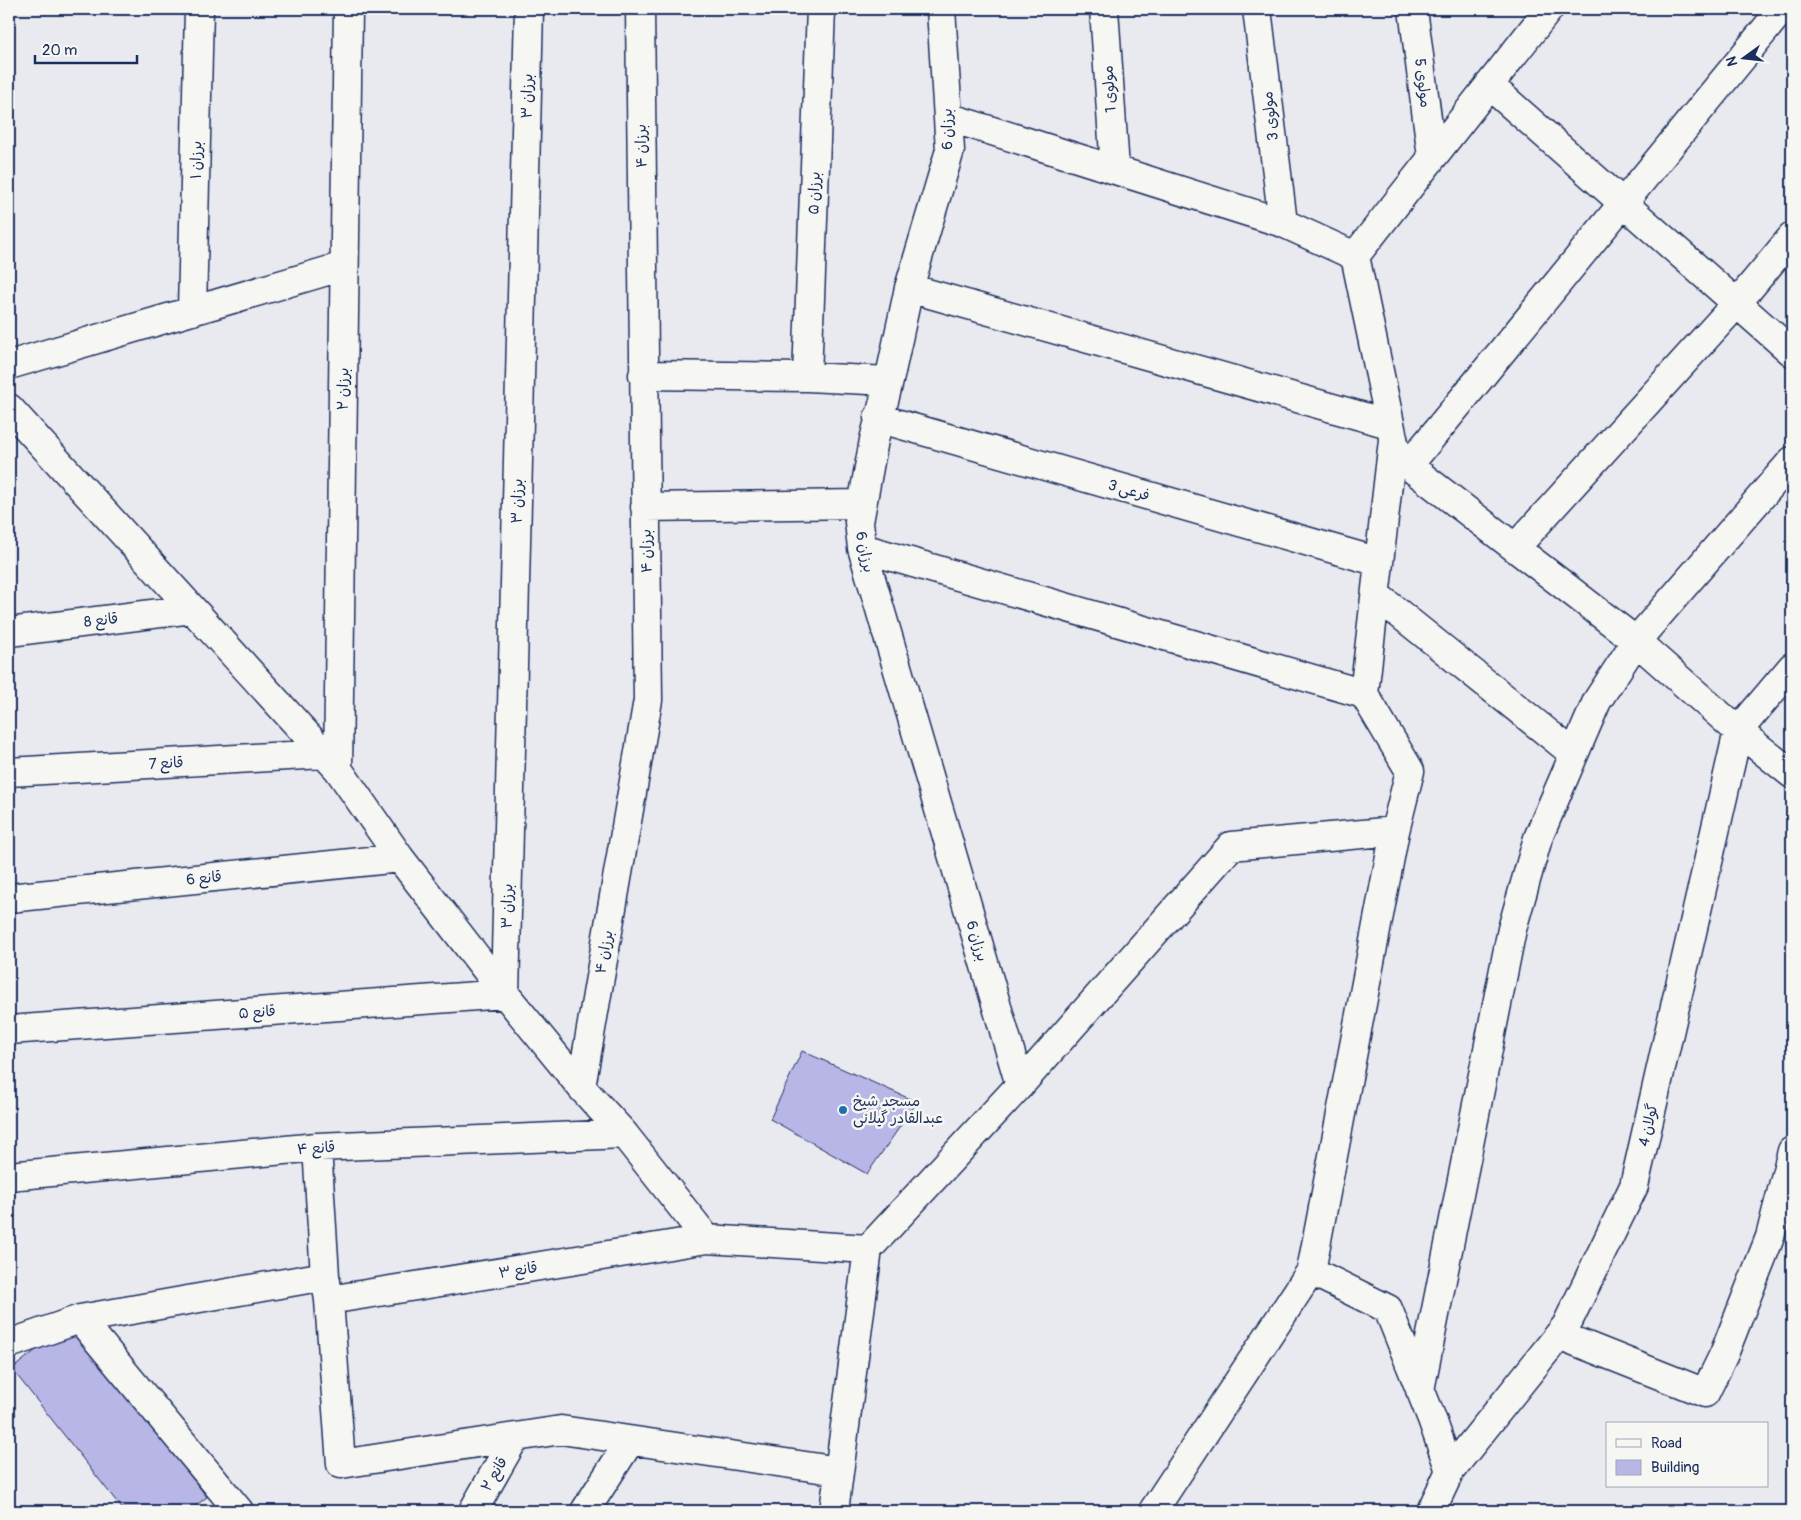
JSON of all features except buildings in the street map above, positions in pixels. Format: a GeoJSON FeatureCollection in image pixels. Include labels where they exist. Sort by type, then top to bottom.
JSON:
{"type":"FeatureCollection","features":[{"type":"Feature","properties":{"kind":"street","name":"برزان ۱"},"geometry":{"type":"LineString","coordinates":[[192,311],[199,9]]}},
{"type":"Feature","properties":{"kind":"street","name":"برزان ۲"},"geometry":{"type":"LineString","coordinates":[[331,762],[344,266],[348,9]]}},
{"type":"Feature","properties":{"kind":"street","name":"برزان ۳"},"geometry":{"type":"LineString","coordinates":[[505,994],[529,9]]}},
{"type":"Feature","properties":{"kind":"street","name":"برزان ۴"},"geometry":{"type":"LineString","coordinates":[[581,1087],[648,700],[640,9]]}},
{"type":"Feature","properties":{"kind":"street","name":"برزان ۵"},"geometry":{"type":"LineString","coordinates":[[807,377],[821,9]]}},
{"type":"Feature","properties":{"kind":"street","name":"برزان 6"},"geometry":{"type":"LineString","coordinates":[[941,9],[950,150],[908,288],[889,381],[878,418],[859,522],[862,548],[1020,1085]]}},
{"type":"Feature","properties":{"kind":"street","name":"مولوی 1"},"geometry":{"type":"LineString","coordinates":[[1104,9],[1115,170]]}},
{"type":"Feature","properties":{"kind":"street","name":"مولوی 3"},"geometry":{"type":"LineString","coordinates":[[1257,9],[1283,223]]}},
{"type":"Feature","properties":{"kind":"street","name":"مولوی 5"},"geometry":{"type":"LineString","coordinates":[[1413,9],[1432,157]]}},
{"type":"Feature","properties":{"kind":"street"},"geometry":{"type":"LineString","coordinates":[[1549,9],[1355,256],[1397,457],[1636,641],[1738,731],[1792,774]]}},
{"type":"Feature","properties":{"kind":"street"},"geometry":{"type":"LineString","coordinates":[[1408,466],[1782,9]]}},
{"type":"Feature","properties":{"kind":"street"},"geometry":{"type":"LineString","coordinates":[[1490,85],[1792,352]]}},
{"type":"Feature","properties":{"kind":"street"},"geometry":{"type":"LineString","coordinates":[[948,117],[1283,223],[1355,256]]}},
{"type":"Feature","properties":{"kind":"street"},"geometry":{"type":"LineString","coordinates":[[1515,548],[1737,303],[1792,237]]}},
{"type":"Feature","properties":{"kind":"street"},"geometry":{"type":"LineString","coordinates":[[9,365],[344,266]]}},
{"type":"Feature","properties":{"kind":"street"},"geometry":{"type":"LineString","coordinates":[[908,288],[1391,432]]}},
{"type":"Feature","properties":{"kind":"street"},"geometry":{"type":"LineString","coordinates":[[643,375],[807,377],[889,381]]}},
{"type":"Feature","properties":{"kind":"street"},"geometry":{"type":"LineString","coordinates":[[9,408],[331,762],[400,858],[505,994],[581,1087],[624,1134],[707,1239]]}},
{"type":"Feature","properties":{"kind":"street","name":"فرعی 3"},"geometry":{"type":"LineString","coordinates":[[878,418],[1379,562]]}},
{"type":"Feature","properties":{"kind":"street"},"geometry":{"type":"LineString","coordinates":[[1153,1511],[1311,1271],[1395,831],[1410,771],[1364,694],[1376,595],[1391,432]]}},
{"type":"Feature","properties":{"kind":"street"},"geometry":{"type":"LineString","coordinates":[[1420,1390],[1512,929],[1538,838],[1597,701],[1636,641],[1792,462]]}},
{"type":"Feature","properties":{"kind":"street"},"geometry":{"type":"LineString","coordinates":[[645,507],[862,504]]}},
{"type":"Feature","properties":{"kind":"street"},"geometry":{"type":"LineString","coordinates":[[862,548],[1364,694]]}},
{"type":"Feature","properties":{"kind":"street"},"geometry":{"type":"LineString","coordinates":[[1376,595],[1574,754]]}},
{"type":"Feature","properties":{"kind":"street","name":"قانع 8"},"geometry":{"type":"LineString","coordinates":[[9,632],[192,609]]}},
{"type":"Feature","properties":{"kind":"street"},"geometry":{"type":"LineString","coordinates":[[1738,731],[1792,667]]}},
{"type":"Feature","properties":{"kind":"street","name":"گولان 4"},"geometry":{"type":"LineString","coordinates":[[1431,1511],[1450,1471],[1566,1326],[1634,1186],[1738,731]]}},
{"type":"Feature","properties":{"kind":"street","name":"قانع 7"},"geometry":{"type":"LineString","coordinates":[[9,772],[331,762]]}},
{"type":"Feature","properties":{"kind":"street"},"geometry":{"type":"LineString","coordinates":[[834,1511],[868,1249],[1020,1085],[1231,846],[1395,831]]}},
{"type":"Feature","properties":{"kind":"street","name":"قانع 6"},"geometry":{"type":"LineString","coordinates":[[9,898],[400,858]]}},
{"type":"Feature","properties":{"kind":"street","name":"قانع ۵"},"geometry":{"type":"LineString","coordinates":[[9,1030],[505,994]]}},
{"type":"Feature","properties":{"kind":"street","name":"قانع ۴"},"geometry":{"type":"LineString","coordinates":[[9,1176],[317,1147],[624,1134]]}},
{"type":"Feature","properties":{"kind":"street"},"geometry":{"type":"LineString","coordinates":[[317,1147],[341,1464],[561,1430],[839,1471]]}},
{"type":"Feature","properties":{"kind":"street"},"geometry":{"type":"LineString","coordinates":[[1559,1335],[1705,1393],[1724,1354],[1770,1237],[1792,1151]]}},
{"type":"Feature","properties":{"kind":"street","name":"قانع ۳"},"geometry":{"type":"LineString","coordinates":[[9,1344],[80,1319],[707,1239],[868,1249]]}},
{"type":"Feature","properties":{"kind":"street"},"geometry":{"type":"LineString","coordinates":[[1311,1271],[1388,1309],[1450,1471]]}},
{"type":"Feature","properties":{"kind":"street"},"geometry":{"type":"LineString","coordinates":[[80,1319],[239,1511]]}},
{"type":"Feature","properties":{"kind":"street","name":"قانع ۲"},"geometry":{"type":"LineString","coordinates":[[472,1511],[515,1437]]}},
{"type":"Feature","properties":{"kind":"street"},"geometry":{"type":"LineString","coordinates":[[585,1511],[630,1440]]}},
{"type":"Feature","properties":{"kind":"place","name":"مسجد شیخ عبدالقادر گیلانی"},"geometry":{"type":"Point","coordinates":[843,1110]}}]}
